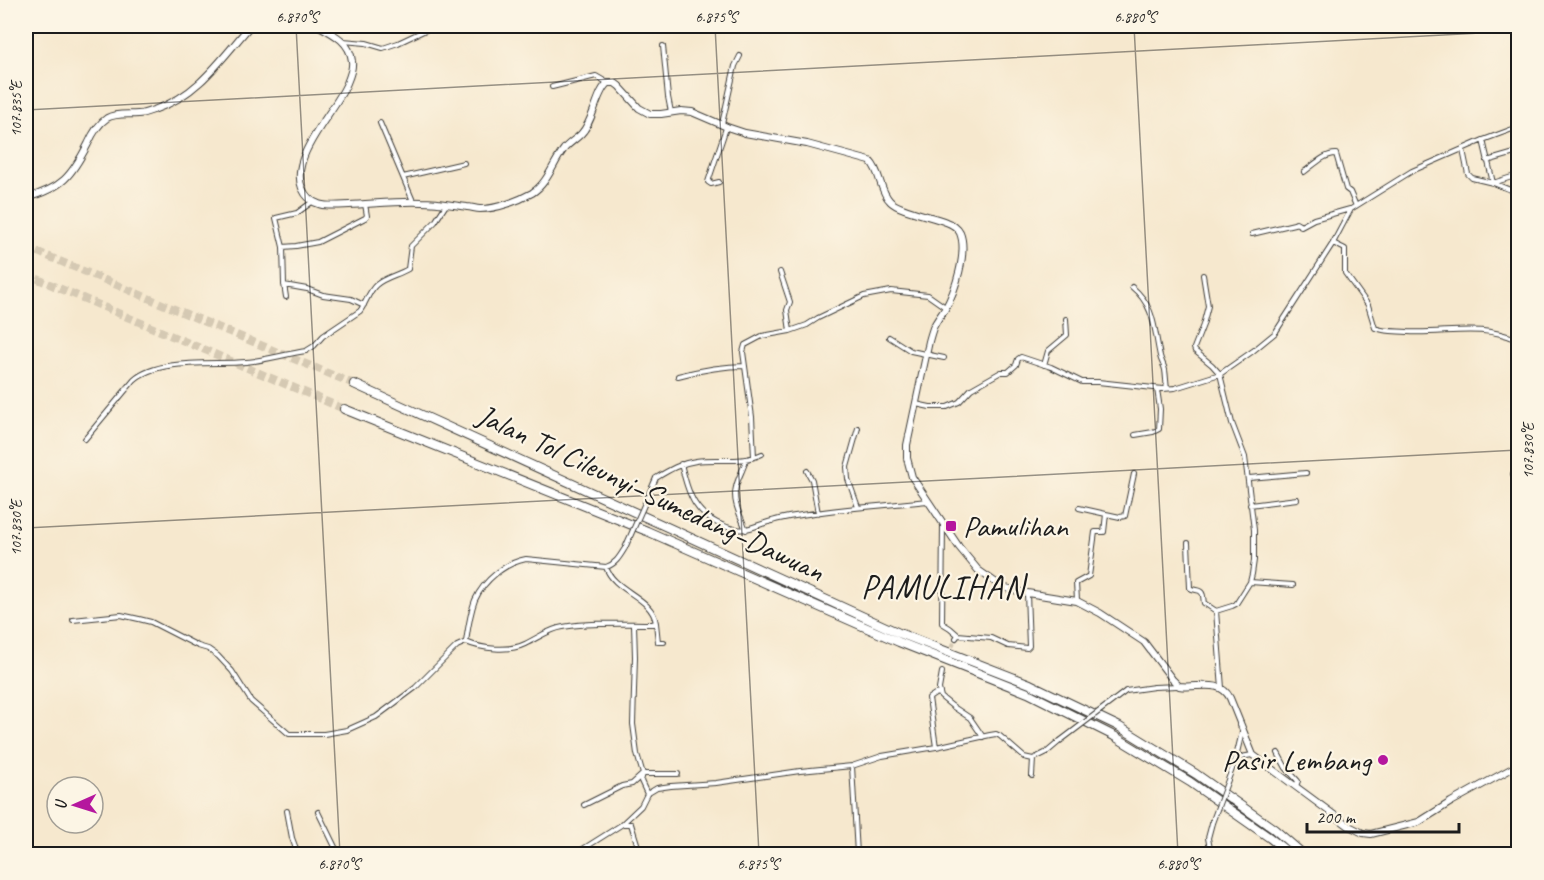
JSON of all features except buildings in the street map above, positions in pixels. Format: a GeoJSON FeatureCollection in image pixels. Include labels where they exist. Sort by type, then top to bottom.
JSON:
{"type":"FeatureCollection","features":[{"type":"Feature","properties":{"kind":"highway","name":"Jalan Tol Cileunyi–Sumedang–Dawuan"},"geometry":{"type":"LineString","coordinates":[[354,384],[899,633],[1030,684],[1118,726],[1196,774],[1274,829],[1304,855]]}},
{"type":"Feature","properties":{"kind":"highway","name":"Jalan Tol Cileunyi–Sumedang–Dawuan"},"geometry":{"type":"LineString","coordinates":[[344,409],[646,531],[899,642],[1028,693],[1114,736],[1190,782],[1270,838],[1290,855]]}},
{"type":"Feature","properties":{"kind":"main road"},"geometry":{"type":"LineString","coordinates":[[26,198],[45,192],[59,184],[72,171],[94,132],[106,119],[159,108],[194,88],[213,71],[248,26]]}},
{"type":"Feature","properties":{"kind":"main road"},"geometry":{"type":"LineString","coordinates":[[320,26],[343,41],[352,61],[350,74],[341,96],[304,155],[301,186],[306,196],[317,205],[413,202],[480,209],[498,207],[533,192],[545,180],[564,148],[580,135],[588,124],[602,88],[608,83],[615,83],[619,86],[645,112],[654,114],[692,112],[752,135],[807,144],[870,161],[876,168],[884,193],[891,203],[943,220],[954,226],[960,234],[962,258],[946,308],[932,330],[907,445],[907,458],[912,477],[959,547],[978,570],[1000,585],[1027,593],[1077,601],[1100,613],[1140,639],[1179,686],[1222,688],[1228,694],[1253,755],[1353,829],[1363,833],[1371,834],[1419,822],[1450,802],[1518,765]]}},
{"type":"Feature","properties":{"kind":"street"},"geometry":{"type":"LineString","coordinates":[[343,41],[383,48],[426,27],[434,26]]}},
{"type":"Feature","properties":{"kind":"street"},"geometry":{"type":"LineString","coordinates":[[663,46],[672,112]]}},
{"type":"Feature","properties":{"kind":"street"},"geometry":{"type":"LineString","coordinates":[[719,182],[711,184],[708,182],[724,126],[735,66],[740,56]]}},
{"type":"Feature","properties":{"kind":"street"},"geometry":{"type":"LineString","coordinates":[[552,87],[596,76],[608,83]]}},
{"type":"Feature","properties":{"kind":"street"},"geometry":{"type":"LineString","coordinates":[[380,123],[413,202]]}},
{"type":"Feature","properties":{"kind":"street"},"geometry":{"type":"LineString","coordinates":[[1252,234],[1294,224],[1301,226],[1314,219],[1351,209],[1412,171],[1518,127]]}},
{"type":"Feature","properties":{"kind":"street"},"geometry":{"type":"LineString","coordinates":[[1483,140],[1493,183]]}},
{"type":"Feature","properties":{"kind":"street"},"geometry":{"type":"LineString","coordinates":[[1462,150],[1469,176],[1518,193]]}},
{"type":"Feature","properties":{"kind":"street"},"geometry":{"type":"LineString","coordinates":[[1487,161],[1518,152]]}},
{"type":"Feature","properties":{"kind":"street"},"geometry":{"type":"LineString","coordinates":[[1304,172],[1326,156],[1336,154],[1346,189],[1350,192],[1356,206]]}},
{"type":"Feature","properties":{"kind":"street"},"geometry":{"type":"LineString","coordinates":[[403,177],[464,163]]}},
{"type":"Feature","properties":{"kind":"street"},"geometry":{"type":"LineString","coordinates":[[1493,183],[1518,175]]}},
{"type":"Feature","properties":{"kind":"street"},"geometry":{"type":"LineString","coordinates":[[286,297],[284,247],[276,218],[297,213],[312,202]]}},
{"type":"Feature","properties":{"kind":"street"},"geometry":{"type":"LineString","coordinates":[[284,247],[318,242],[365,218],[367,216],[365,204]]}},
{"type":"Feature","properties":{"kind":"street"},"geometry":{"type":"LineString","coordinates":[[85,439],[140,374],[176,364],[247,362],[306,351],[314,346],[323,336],[354,316],[364,305],[374,286],[408,269],[411,246],[435,222],[446,204]]}},
{"type":"Feature","properties":{"kind":"street"},"geometry":{"type":"LineString","coordinates":[[916,404],[947,407],[958,402],[971,388],[1001,372],[1008,372],[1021,357],[1082,382],[1098,381],[1167,389],[1220,374],[1275,333],[1333,243],[1351,209]]}},
{"type":"Feature","properties":{"kind":"street"},"geometry":{"type":"LineString","coordinates":[[1333,243],[1345,249],[1345,273],[1368,305],[1375,328],[1385,331],[1428,333],[1474,329],[1496,332],[1518,340]]}},
{"type":"Feature","properties":{"kind":"street"},"geometry":{"type":"LineString","coordinates":[[780,272],[790,302],[787,310],[790,331]]}},
{"type":"Feature","properties":{"kind":"street"},"geometry":{"type":"LineString","coordinates":[[1188,543],[1190,588],[1200,591],[1204,603],[1216,610],[1236,604],[1250,582],[1252,574],[1254,530],[1249,478],[1220,374],[1194,348],[1208,306],[1203,275]]}},
{"type":"Feature","properties":{"kind":"street"},"geometry":{"type":"LineString","coordinates":[[284,285],[307,289],[323,295],[351,299],[364,305]]}},
{"type":"Feature","properties":{"kind":"street"},"geometry":{"type":"LineString","coordinates":[[1132,287],[1138,291],[1149,306],[1165,370],[1167,389]]}},
{"type":"Feature","properties":{"kind":"street"},"geometry":{"type":"LineString","coordinates":[[754,458],[752,417],[743,352],[745,345],[762,336],[807,325],[864,296],[891,291],[928,295],[946,308]]}},
{"type":"Feature","properties":{"kind":"street"},"geometry":{"type":"LineString","coordinates":[[1044,365],[1046,353],[1067,335],[1066,319]]}},
{"type":"Feature","properties":{"kind":"street"},"geometry":{"type":"LineString","coordinates":[[889,337],[904,348],[944,358]]}},
{"type":"Feature","properties":{"kind":"street"},"geometry":{"type":"LineString","coordinates":[[678,375],[707,368],[745,366]]}},
{"type":"Feature","properties":{"kind":"street"},"geometry":{"type":"LineString","coordinates":[[1135,435],[1159,429],[1160,408],[1157,388]]}},
{"type":"Feature","properties":{"kind":"street"},"geometry":{"type":"LineString","coordinates":[[858,428],[847,467],[848,478],[858,507]]}},
{"type":"Feature","properties":{"kind":"street"},"geometry":{"type":"LineString","coordinates":[[465,642],[473,605],[479,591],[508,565],[526,559],[606,567],[618,560],[625,548],[656,478],[681,464],[746,459],[762,454]]}},
{"type":"Feature","properties":{"kind":"street"},"geometry":{"type":"LineString","coordinates":[[746,459],[744,471],[736,487],[735,498],[746,530]]}},
{"type":"Feature","properties":{"kind":"street"},"geometry":{"type":"LineString","coordinates":[[681,464],[691,499],[696,507],[708,518],[729,528],[746,530],[772,520],[858,507],[928,501]]}},
{"type":"Feature","properties":{"kind":"street"},"geometry":{"type":"LineString","coordinates":[[807,471],[812,480],[818,513]]}},
{"type":"Feature","properties":{"kind":"street"},"geometry":{"type":"LineString","coordinates":[[1249,478],[1306,473]]}},
{"type":"Feature","properties":{"kind":"street"},"geometry":{"type":"LineString","coordinates":[[1079,508],[1120,518],[1125,516],[1134,474]]}},
{"type":"Feature","properties":{"kind":"street"},"geometry":{"type":"LineString","coordinates":[[1250,505],[1297,499]]}},
{"type":"Feature","properties":{"kind":"street"},"geometry":{"type":"LineString","coordinates":[[1077,601],[1076,583],[1089,576],[1094,532],[1104,532],[1106,514]]}},
{"type":"Feature","properties":{"kind":"street"},"geometry":{"type":"LineString","coordinates":[[943,523],[942,623],[950,627],[957,637],[991,639],[1008,646],[1027,648],[1029,646],[1027,593]]}},
{"type":"Feature","properties":{"kind":"street"},"geometry":{"type":"LineString","coordinates":[[606,567],[615,582],[648,607],[656,618],[658,642],[664,642]]}},
{"type":"Feature","properties":{"kind":"street"},"geometry":{"type":"LineString","coordinates":[[1250,582],[1293,585]]}},
{"type":"Feature","properties":{"kind":"street"},"geometry":{"type":"LineString","coordinates":[[1216,610],[1222,688]]}},
{"type":"Feature","properties":{"kind":"street"},"geometry":{"type":"LineString","coordinates":[[74,620],[121,615],[151,622],[208,649],[232,671],[251,701],[289,734],[324,734],[347,730],[376,717],[415,687],[457,646],[465,642],[505,648],[522,646],[561,627],[656,623]]}},
{"type":"Feature","properties":{"kind":"street"},"geometry":{"type":"LineString","coordinates":[[634,624],[633,724],[637,754],[643,774],[641,781],[647,794]]}},
{"type":"Feature","properties":{"kind":"street"},"geometry":{"type":"LineString","coordinates":[[939,693],[942,672]]}},
{"type":"Feature","properties":{"kind":"street"},"geometry":{"type":"LineString","coordinates":[[575,855],[621,825],[641,806],[647,794],[657,788],[852,766],[882,756],[996,734],[1023,757],[1034,759],[1047,752],[1125,691],[1179,686]]}},
{"type":"Feature","properties":{"kind":"street"},"geometry":{"type":"LineString","coordinates":[[939,693],[951,706],[970,717],[983,737]]}},
{"type":"Feature","properties":{"kind":"street"},"geometry":{"type":"LineString","coordinates":[[936,747],[929,698],[939,693]]}},
{"type":"Feature","properties":{"kind":"street"},"geometry":{"type":"LineString","coordinates":[[1211,855],[1208,838],[1243,730]]}},
{"type":"Feature","properties":{"kind":"street"},"geometry":{"type":"LineString","coordinates":[[1278,753],[1286,768],[1298,781],[1296,786]]}},
{"type":"Feature","properties":{"kind":"street"},"geometry":{"type":"LineString","coordinates":[[1235,760],[1239,756],[1253,755]]}},
{"type":"Feature","properties":{"kind":"street"},"geometry":{"type":"LineString","coordinates":[[1032,776],[1034,759]]}},
{"type":"Feature","properties":{"kind":"street"},"geometry":{"type":"LineString","coordinates":[[852,766],[857,855]]}},
{"type":"Feature","properties":{"kind":"street"},"geometry":{"type":"LineString","coordinates":[[584,805],[621,786],[632,784],[643,774],[678,774]]}},
{"type":"Feature","properties":{"kind":"street"},"geometry":{"type":"LineString","coordinates":[[287,811],[298,855]]}},
{"type":"Feature","properties":{"kind":"street"},"geometry":{"type":"LineString","coordinates":[[318,812],[336,849],[342,855]]}},
{"type":"Feature","properties":{"kind":"street"},"geometry":{"type":"LineString","coordinates":[[621,825],[630,823],[640,853],[648,851],[650,855]]}},
{"type":"Feature","properties":{"kind":"tunnel"},"geometry":{"type":"LineString","coordinates":[[26,247],[354,384]]}},
{"type":"Feature","properties":{"kind":"tunnel"},"geometry":{"type":"LineString","coordinates":[[26,274],[344,409]]}},
{"type":"Feature","properties":{"kind":"tunnel"},"geometry":{"type":"LineString","coordinates":[[950,652],[956,638]]}},
{"type":"Feature","properties":{"kind":"place","name":"Pamulihan"},"geometry":{"type":"Point","coordinates":[951,526]}},
{"type":"Feature","properties":{"kind":"place","name":"Pasir Lembang"},"geometry":{"type":"Point","coordinates":[1383,760]}},
{"type":"Feature","properties":{"kind":"district","name":"PAMULIHAN"},"geometry":{"type":"Point","coordinates":[943,586]}}]}
